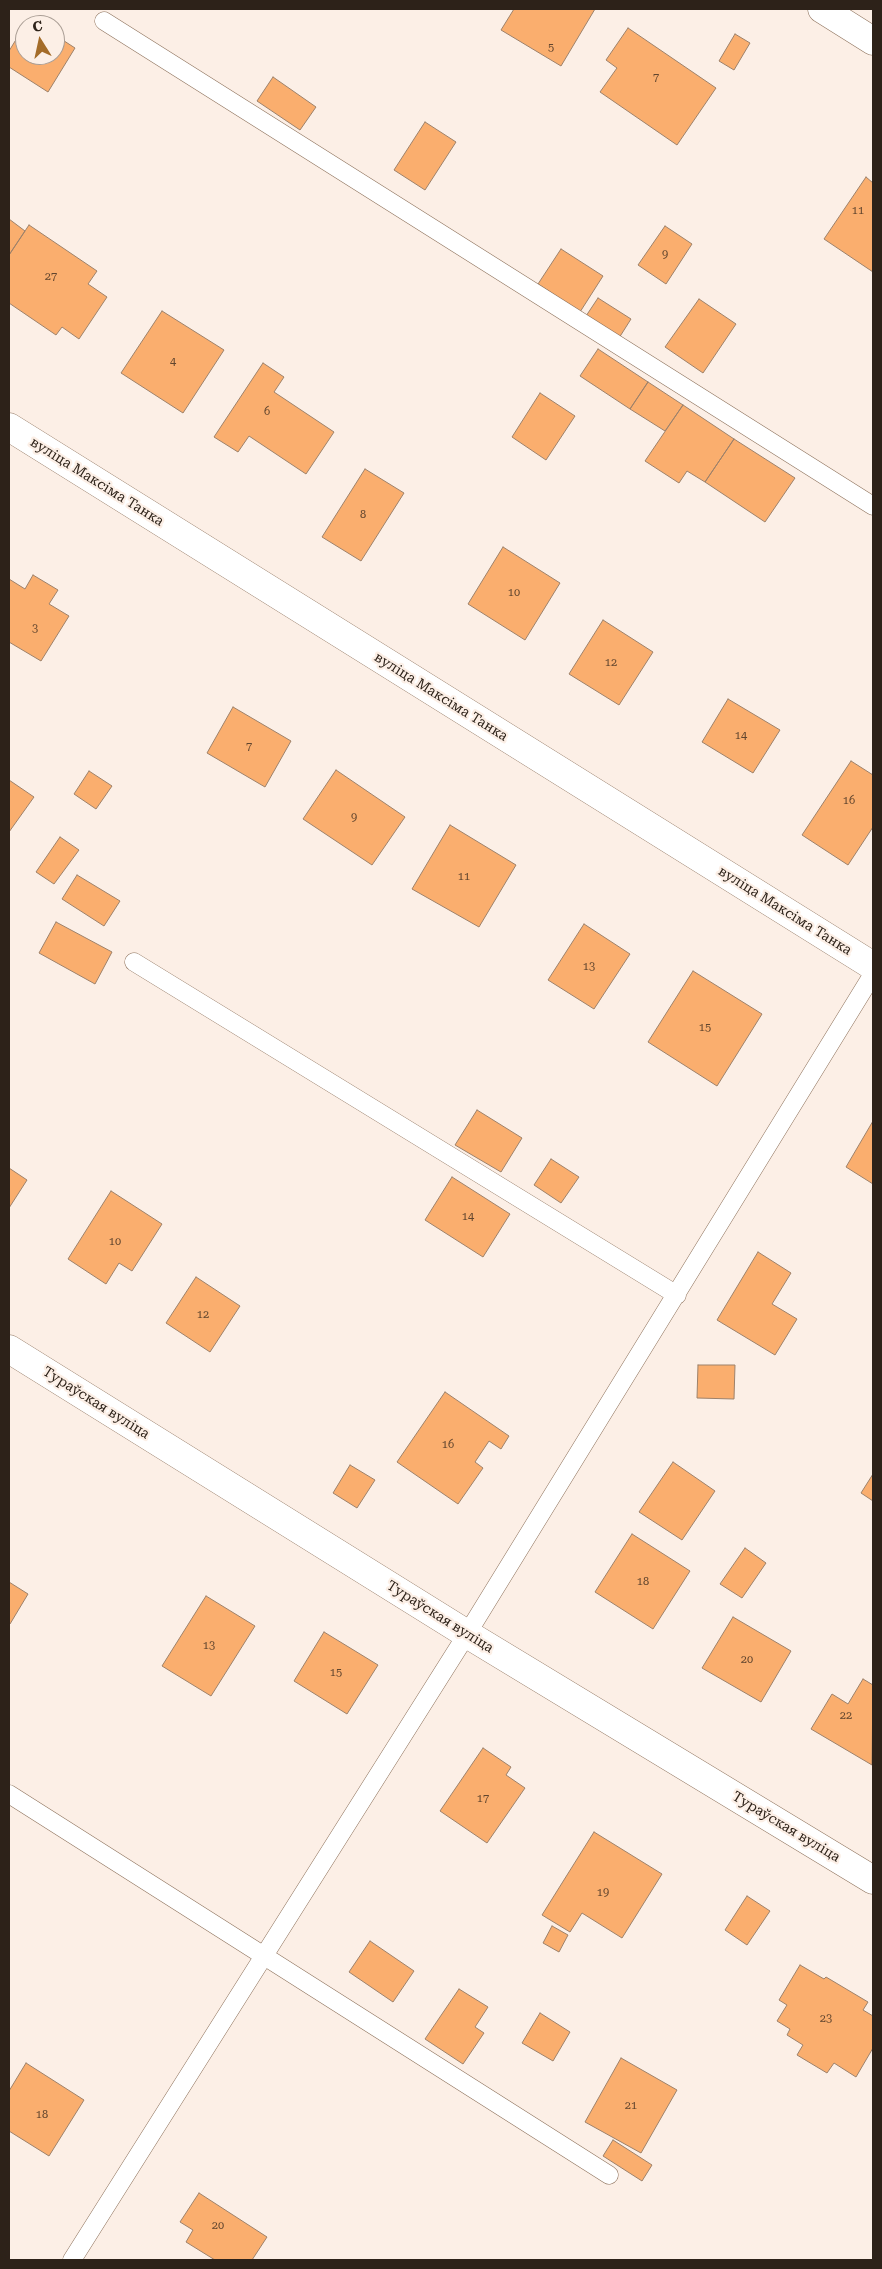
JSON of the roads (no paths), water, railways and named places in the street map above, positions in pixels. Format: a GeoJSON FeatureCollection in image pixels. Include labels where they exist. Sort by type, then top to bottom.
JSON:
{"type":"FeatureCollection","features":[{"type":"Feature","properties":{"kind":"street"},"geometry":{"type":"LineString","coordinates":[[822,9],[873,41]]}},
{"type":"Feature","properties":{"kind":"street","name":"вуліца Максіма Танка"},"geometry":{"type":"LineString","coordinates":[[9,427],[873,966]]}},
{"type":"Feature","properties":{"kind":"street","name":"Тураўская вуліца"},"geometry":{"type":"LineString","coordinates":[[9,1349],[467,1634],[873,1880]]}},
{"type":"Feature","properties":{"kind":"lane"},"geometry":{"type":"LineString","coordinates":[[104,20],[873,506]]}},
{"type":"Feature","properties":{"kind":"lane"},"geometry":{"type":"LineString","coordinates":[[134,962],[677,1295]]}},
{"type":"Feature","properties":{"kind":"lane"},"geometry":{"type":"LineString","coordinates":[[72,2260],[467,1634],[873,974]]}},
{"type":"Feature","properties":{"kind":"lane"},"geometry":{"type":"LineString","coordinates":[[9,1794],[264,1958],[609,2175]]}}]}
